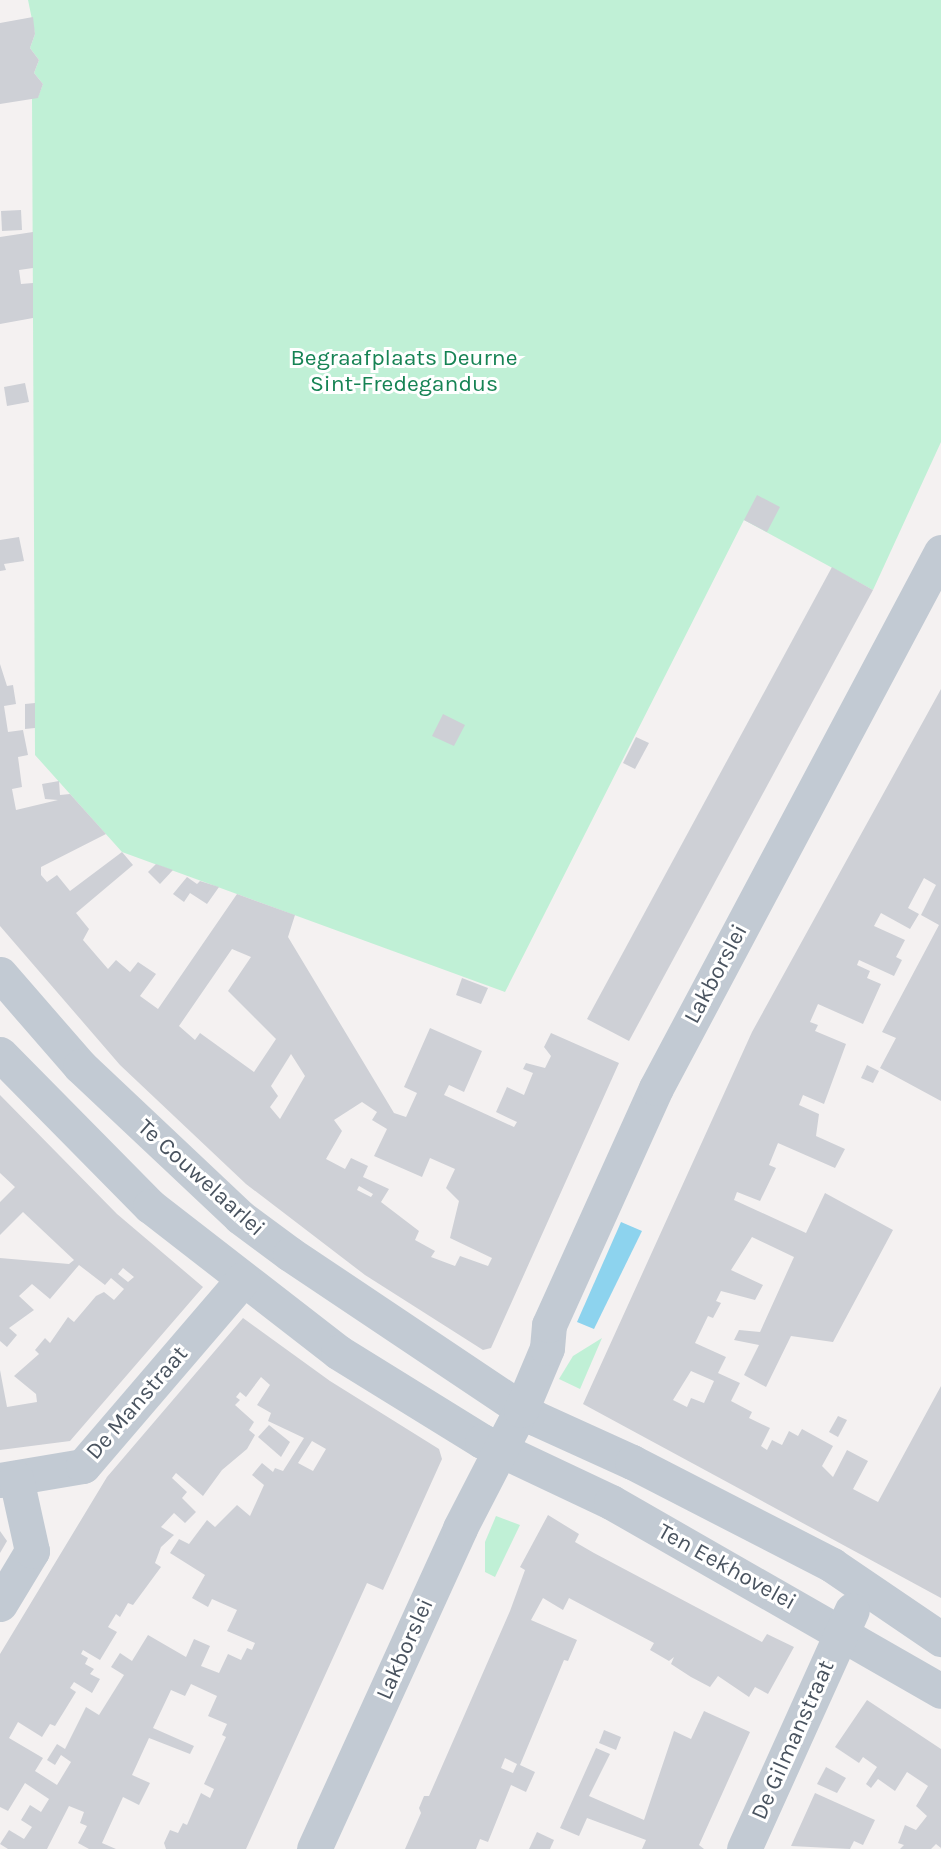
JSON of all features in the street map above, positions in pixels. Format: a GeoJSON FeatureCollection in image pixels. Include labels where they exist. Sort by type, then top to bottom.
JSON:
{"type":"FeatureCollection","features":[{"type":"Feature","properties":{"kind":"street","name":"Lakborslei"},"geometry":{"type":"LineString","coordinates":[[314,1849],[460,1528],[511,1404],[547,1348],[549,1325],[708,984],[847,736],[941,552]]}},
{"type":"Feature","properties":{"kind":"street","name":"Te Couwelaarlei"},"geometry":{"type":"LineString","coordinates":[[0,974],[80,1066],[240,1217],[430,1351],[511,1404]]}},
{"type":"Feature","properties":{"kind":"street"},"geometry":{"type":"LineString","coordinates":[[0,1054],[150,1206],[338,1352],[492,1446]]}},
{"type":"Feature","properties":{"kind":"street","name":"De Manstraat"},"geometry":{"type":"LineString","coordinates":[[0,1604],[32,1551],[8,1479],[83,1466],[243,1279]]}},
{"type":"Feature","properties":{"kind":"street"},"geometry":{"type":"LineString","coordinates":[[408,1395],[424,1379],[430,1351]]}},
{"type":"Feature","properties":{"kind":"street","name":"Ten Eekhovelei"},"geometry":{"type":"LineString","coordinates":[[511,1404],[632,1462],[832,1565],[862,1588],[941,1639]]}},
{"type":"Feature","properties":{"kind":"street","name":"Ten Eekhovelei"},"geometry":{"type":"LineString","coordinates":[[492,1446],[611,1502],[941,1691]]}},
{"type":"Feature","properties":{"kind":"street"},"geometry":{"type":"LineString","coordinates":[[611,1502],[608,1477],[632,1462]]}},
{"type":"Feature","properties":{"kind":"street"},"geometry":{"type":"LineString","coordinates":[[842,1632],[862,1588]]}},
{"type":"Feature","properties":{"kind":"street","name":"De Gilmanstraat"},"geometry":{"type":"LineString","coordinates":[[744,1849],[842,1632]]}},
{"type":"Feature","properties":{"kind":"green space","name":"Begraafplaats Deurne Sint-Fredegandus"},"geometry":{"type":"Polygon","coordinates":[[[28,0],[941,0],[941,442],[873,590],[744,520],[505,992],[122,852],[35,755],[32,98],[38,97],[43,84],[34,73],[39,60],[30,48],[35,34],[28,0]]]}},
{"type":"Feature","properties":{"kind":"green space"},"geometry":{"type":"Polygon","coordinates":[[[602,1338],[580,1389],[559,1379],[573,1356],[602,1338]]]}},
{"type":"Feature","properties":{"kind":"green space"},"geometry":{"type":"Polygon","coordinates":[[[496,1516],[520,1525],[495,1577],[485,1572],[485,1542],[496,1516]]]}},
{"type":"Feature","properties":{"kind":"water"},"geometry":{"type":"Polygon","coordinates":[[[621,1222],[642,1231],[594,1329],[577,1322],[621,1222]]]}},
{"type":"Feature","properties":{"kind":"building"},"geometry":{"type":"Polygon","coordinates":[[[33,17],[35,34],[30,48],[39,60],[34,73],[43,84],[38,98],[0,104],[0,23],[33,17]]]}},
{"type":"Feature","properties":{"kind":"building"},"geometry":{"type":"Polygon","coordinates":[[[21,210],[22,230],[2,231],[1,211],[21,210]]]}},
{"type":"Feature","properties":{"kind":"building"},"geometry":{"type":"Polygon","coordinates":[[[33,232],[33,268],[19,270],[21,284],[33,283],[33,318],[0,324],[0,237],[33,232]]]}},
{"type":"Feature","properties":{"kind":"building"},"geometry":{"type":"Polygon","coordinates":[[[25,383],[29,402],[7,406],[4,387],[25,383]]]}},
{"type":"Feature","properties":{"kind":"building"},"geometry":{"type":"Polygon","coordinates":[[[757,495],[780,507],[767,532],[744,520],[757,495]]]}},
{"type":"Feature","properties":{"kind":"building"},"geometry":{"type":"Polygon","coordinates":[[[19,537],[24,561],[4,564],[6,570],[0,571],[0,540],[19,537]]]}},
{"type":"Feature","properties":{"kind":"building"},"geometry":{"type":"Polygon","coordinates":[[[832,567],[873,590],[629,1041],[587,1019],[832,567]]]}},
{"type":"Feature","properties":{"kind":"building"},"geometry":{"type":"Polygon","coordinates":[[[0,664],[7,686],[13,685],[16,704],[4,706],[8,732],[23,730],[28,755],[18,757],[22,787],[12,789],[16,810],[58,800],[45,799],[42,784],[59,781],[60,795],[70,794],[106,834],[41,867],[41,875],[47,882],[57,875],[70,891],[122,852],[133,865],[76,913],[89,929],[83,940],[108,969],[116,960],[130,972],[138,962],[156,974],[140,996],[158,1009],[237,894],[295,915],[288,937],[394,1113],[406,1117],[417,1093],[404,1087],[430,1028],[482,1051],[464,1092],[449,1085],[444,1095],[514,1127],[517,1122],[496,1112],[507,1087],[524,1095],[533,1073],[523,1069],[526,1063],[545,1068],[551,1056],[544,1047],[551,1033],[619,1063],[491,1348],[483,1350],[365,1275],[246,1184],[120,1065],[0,926],[0,664]],[[232,949],[179,1026],[195,1040],[200,1033],[254,1072],[276,1039],[228,991],[251,957],[232,949]],[[291,1054],[271,1086],[278,1096],[270,1107],[280,1119],[305,1076],[291,1054]],[[362,1102],[334,1120],[342,1131],[326,1159],[345,1169],[351,1158],[368,1166],[363,1177],[389,1189],[381,1202],[419,1231],[415,1240],[435,1251],[431,1257],[455,1266],[460,1256],[488,1266],[492,1258],[450,1238],[459,1201],[446,1188],[455,1169],[430,1158],[422,1177],[374,1156],[387,1129],[372,1120],[377,1112],[362,1102]],[[359,1186],[357,1190],[371,1197],[373,1194],[359,1186]]]}},
{"type":"Feature","properties":{"kind":"building"},"geometry":{"type":"Polygon","coordinates":[[[941,689],[941,1101],[880,1068],[896,1038],[882,1032],[939,925],[921,915],[936,885],[924,878],[908,908],[919,914],[910,929],[881,913],[874,926],[905,940],[896,957],[902,960],[894,976],[859,960],[857,965],[870,971],[867,978],[881,984],[863,1024],[818,1004],[810,1022],[818,1025],[815,1031],[846,1044],[824,1104],[803,1095],[799,1105],[819,1114],[816,1136],[845,1149],[835,1168],[778,1143],[769,1165],[776,1168],[760,1201],[737,1192],[734,1200],[806,1233],[825,1193],[893,1230],[833,1342],[791,1336],[766,1387],[744,1375],[759,1345],[734,1340],[739,1330],[760,1332],[794,1257],[752,1237],[731,1270],[763,1285],[755,1300],[721,1291],[716,1301],[721,1303],[713,1318],[708,1316],[695,1343],[726,1357],[718,1373],[740,1383],[731,1401],[752,1412],[749,1418],[770,1428],[761,1446],[767,1450],[772,1440],[782,1445],[789,1431],[798,1436],[802,1429],[833,1446],[822,1466],[833,1477],[847,1450],[868,1461],[853,1489],[878,1502],[941,1386],[941,1598],[583,1404],[752,1032],[941,689]],[[691,1371],[673,1400],[687,1407],[691,1398],[704,1403],[714,1381],[691,1371]]]}},
{"type":"Feature","properties":{"kind":"building"},"geometry":{"type":"Polygon","coordinates":[[[35,703],[35,728],[25,729],[25,704],[35,703]]]}},
{"type":"Feature","properties":{"kind":"building"},"geometry":{"type":"Polygon","coordinates":[[[443,714],[465,725],[454,746],[432,736],[443,714]]]}},
{"type":"Feature","properties":{"kind":"building"},"geometry":{"type":"Polygon","coordinates":[[[636,737],[649,743],[635,769],[623,763],[636,737]]]}},
{"type":"Feature","properties":{"kind":"building"},"geometry":{"type":"Polygon","coordinates":[[[156,864],[173,870],[160,884],[148,872],[156,864]]]}},
{"type":"Feature","properties":{"kind":"building"},"geometry":{"type":"Polygon","coordinates":[[[187,877],[197,884],[200,881],[219,887],[207,904],[190,893],[184,902],[173,894],[187,877]]]}},
{"type":"Feature","properties":{"kind":"building"},"geometry":{"type":"Polygon","coordinates":[[[462,978],[488,988],[481,1004],[456,995],[462,978]]]}},
{"type":"Feature","properties":{"kind":"building"},"geometry":{"type":"Polygon","coordinates":[[[867,1065],[879,1071],[873,1083],[861,1078],[867,1065]]]}},
{"type":"Feature","properties":{"kind":"building"},"geometry":{"type":"Polygon","coordinates":[[[0,1095],[117,1214],[203,1287],[70,1441],[0,1450],[0,1370],[7,1407],[37,1402],[36,1394],[14,1376],[39,1354],[35,1350],[45,1338],[50,1343],[68,1317],[74,1322],[96,1296],[104,1292],[114,1300],[124,1289],[111,1278],[105,1285],[79,1265],[50,1299],[32,1284],[19,1296],[34,1310],[9,1328],[17,1335],[7,1347],[0,1341],[0,1258],[69,1264],[74,1260],[23,1212],[0,1235],[0,1202],[15,1187],[0,1173],[0,1095]],[[123,1268],[118,1274],[128,1282],[134,1277],[123,1268]]]}},
{"type":"Feature","properties":{"kind":"building"},"geometry":{"type":"Polygon","coordinates":[[[243,1318],[330,1381],[439,1449],[442,1459],[383,1590],[367,1583],[246,1849],[166,1849],[164,1843],[170,1830],[178,1833],[183,1823],[187,1825],[201,1793],[210,1798],[214,1789],[204,1784],[226,1737],[222,1735],[227,1724],[208,1716],[217,1696],[191,1684],[185,1696],[171,1690],[153,1728],[194,1746],[190,1754],[149,1738],[132,1775],[150,1783],[139,1805],[123,1797],[102,1843],[116,1849],[89,1849],[78,1843],[87,1826],[80,1823],[84,1812],[69,1806],[47,1849],[8,1849],[0,1844],[9,1830],[24,1839],[32,1827],[21,1820],[30,1805],[41,1812],[49,1799],[25,1783],[8,1811],[0,1807],[0,1654],[107,1477],[243,1318]],[[261,1377],[246,1397],[240,1392],[236,1397],[240,1400],[235,1405],[254,1422],[249,1430],[255,1435],[247,1449],[222,1470],[203,1496],[176,1473],[172,1478],[187,1492],[182,1498],[196,1512],[185,1523],[174,1513],[161,1527],[174,1535],[161,1547],[155,1563],[161,1567],[133,1605],[128,1603],[120,1617],[116,1614],[108,1627],[117,1632],[100,1660],[83,1650],[81,1654],[88,1658],[85,1664],[94,1669],[90,1674],[100,1679],[92,1693],[74,1682],[70,1688],[76,1692],[55,1726],[50,1724],[42,1737],[18,1722],[9,1738],[43,1758],[35,1771],[57,1785],[71,1762],[61,1755],[55,1765],[47,1760],[57,1744],[65,1749],[86,1707],[99,1715],[124,1675],[111,1667],[120,1653],[132,1661],[148,1635],[186,1657],[194,1639],[210,1646],[201,1666],[219,1673],[228,1654],[241,1660],[247,1648],[252,1650],[255,1643],[227,1631],[237,1610],[212,1599],[208,1607],[192,1598],[205,1575],[170,1553],[179,1539],[189,1544],[207,1520],[215,1527],[237,1505],[250,1516],[264,1485],[252,1475],[262,1463],[273,1472],[275,1468],[283,1471],[304,1438],[268,1421],[271,1413],[257,1405],[270,1385],[261,1377]],[[312,1441],[298,1463],[313,1471],[326,1449],[312,1441]]]}},
{"type":"Feature","properties":{"kind":"building"},"geometry":{"type":"Polygon","coordinates":[[[838,1416],[847,1420],[838,1437],[829,1432],[838,1416]]]}},
{"type":"Feature","properties":{"kind":"building"},"geometry":{"type":"Polygon","coordinates":[[[269,1425],[290,1442],[281,1457],[258,1437],[269,1425]]]}},
{"type":"Feature","properties":{"kind":"building"},"geometry":{"type":"Polygon","coordinates":[[[548,1515],[579,1534],[575,1542],[594,1553],[762,1642],[767,1634],[794,1647],[768,1694],[755,1687],[749,1697],[718,1676],[710,1687],[691,1677],[671,1664],[674,1657],[669,1661],[650,1650],[654,1643],[569,1598],[563,1610],[543,1598],[531,1620],[577,1640],[568,1661],[564,1660],[520,1765],[535,1772],[526,1792],[511,1785],[488,1842],[480,1839],[476,1849],[405,1849],[421,1813],[419,1808],[424,1796],[429,1796],[510,1611],[525,1570],[520,1567],[548,1515]],[[505,1758],[501,1768],[513,1773],[517,1764],[505,1758]]]}},
{"type":"Feature","properties":{"kind":"building"},"geometry":{"type":"Polygon","coordinates":[[[0,1531],[7,1541],[0,1553],[0,1531]]]}},
{"type":"Feature","properties":{"kind":"building"},"geometry":{"type":"Polygon","coordinates":[[[867,1700],[941,1749],[941,1848],[936,1844],[931,1849],[900,1849],[904,1845],[898,1843],[905,1825],[916,1830],[927,1816],[916,1806],[928,1786],[907,1772],[895,1791],[878,1779],[871,1788],[866,1784],[877,1767],[863,1757],[859,1763],[835,1747],[867,1700]]]}},
{"type":"Feature","properties":{"kind":"building"},"geometry":{"type":"Polygon","coordinates":[[[704,1711],[750,1732],[699,1845],[704,1849],[642,1849],[646,1840],[587,1818],[579,1836],[560,1828],[596,1748],[610,1754],[589,1796],[644,1820],[674,1731],[691,1739],[704,1711]]]}},
{"type":"Feature","properties":{"kind":"building"},"geometry":{"type":"Polygon","coordinates":[[[604,1730],[621,1737],[616,1750],[599,1743],[604,1730]]]}},
{"type":"Feature","properties":{"kind":"building"},"geometry":{"type":"Polygon","coordinates":[[[826,1767],[846,1778],[837,1793],[817,1784],[826,1767]]]}},
{"type":"Feature","properties":{"kind":"building"},"geometry":{"type":"Polygon","coordinates":[[[815,1793],[875,1820],[863,1845],[854,1841],[850,1849],[791,1846],[815,1793]]]}},
{"type":"Feature","properties":{"kind":"building"},"geometry":{"type":"Polygon","coordinates":[[[537,1832],[554,1840],[550,1849],[529,1849],[537,1832]]]}}]}
